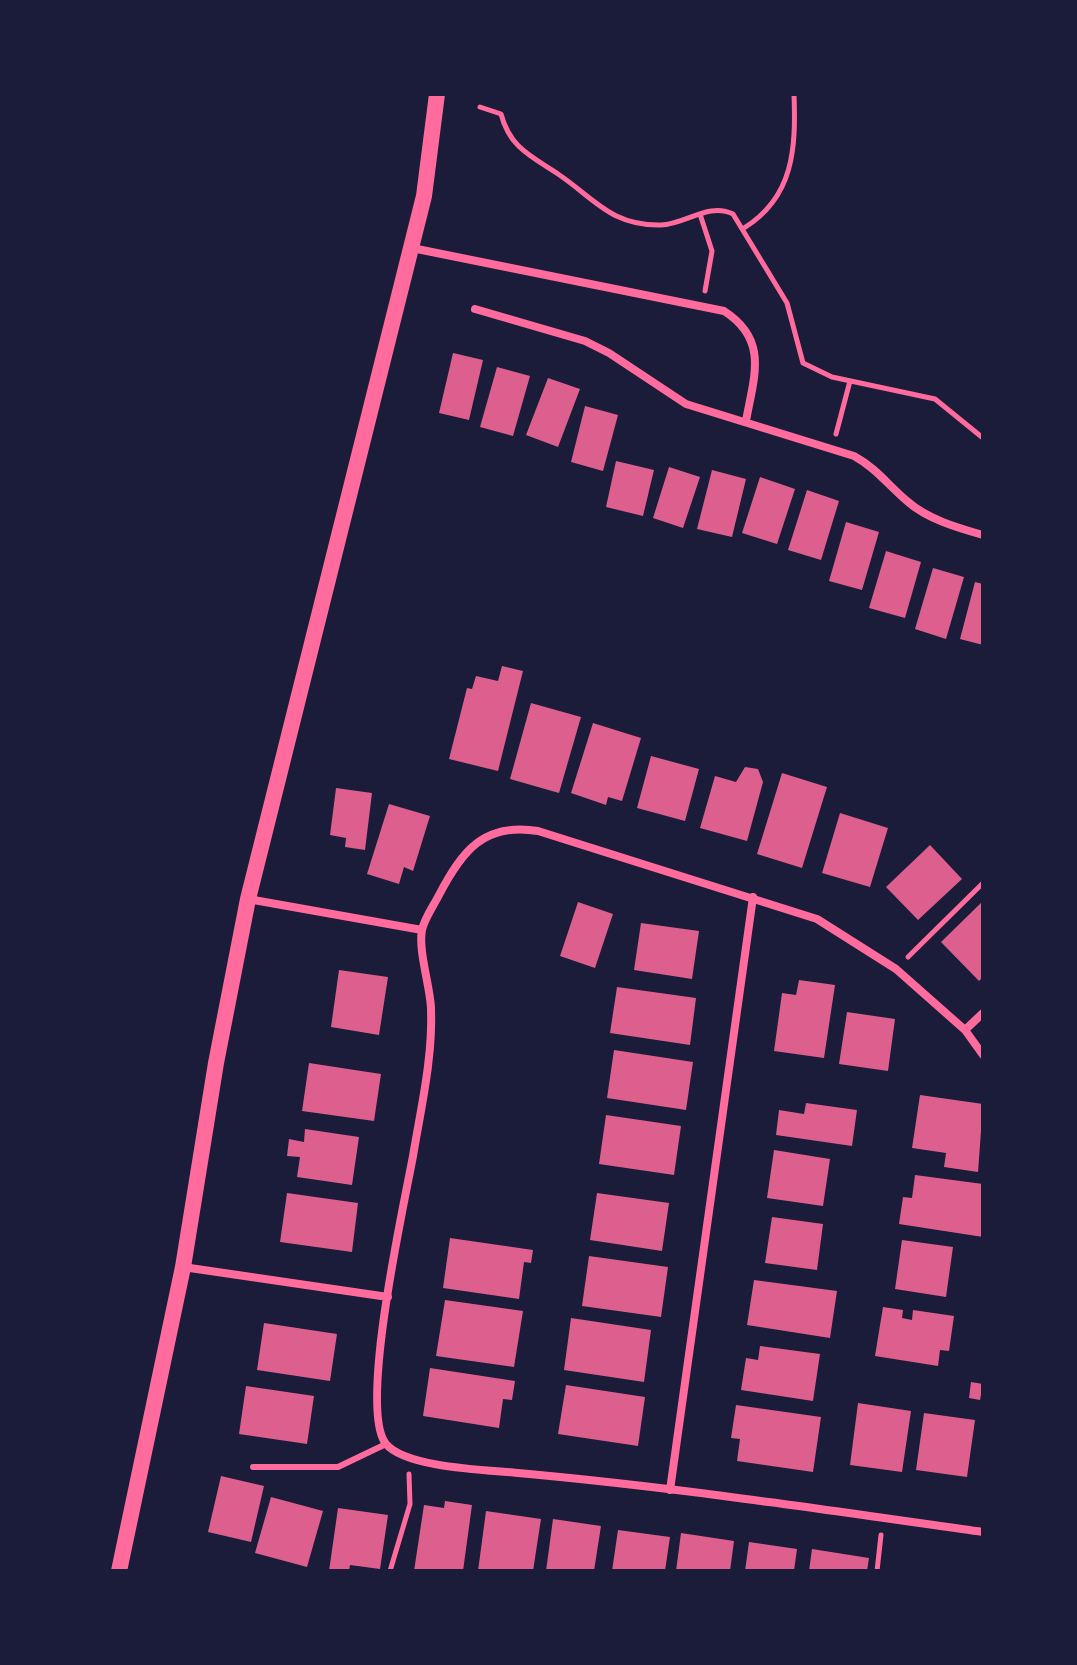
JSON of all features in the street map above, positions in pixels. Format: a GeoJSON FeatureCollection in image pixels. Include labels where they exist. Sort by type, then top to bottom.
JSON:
{"type":"FeatureCollection","features":[{"type":"Feature","properties":{"kind":"main road"},"geometry":{"type":"LineString","coordinates":[[119,1571],[183,1267],[216,1063],[248,899],[424,196],[437,94]]}},
{"type":"Feature","properties":{"kind":"street"},"geometry":{"type":"LineString","coordinates":[[411,247],[724,311],[740,321],[751,335],[756,370],[746,421]]}},
{"type":"Feature","properties":{"kind":"street"},"geometry":{"type":"LineString","coordinates":[[475,309],[585,341],[609,353],[686,404],[833,447],[877,469],[909,504],[932,517],[983,535]]}},
{"type":"Feature","properties":{"kind":"street"},"geometry":{"type":"LineString","coordinates":[[983,1055],[965,1030],[896,969],[817,919],[515,827],[491,833],[469,848],[451,872],[422,930],[431,1009],[427,1078],[388,1297],[376,1417],[386,1444],[408,1457],[462,1468],[670,1490],[983,1532]]}},
{"type":"Feature","properties":{"kind":"street"},"geometry":{"type":"LineString","coordinates":[[670,1490],[753,897]]}},
{"type":"Feature","properties":{"kind":"street"},"geometry":{"type":"LineString","coordinates":[[248,899],[422,930]]}},
{"type":"Feature","properties":{"kind":"street"},"geometry":{"type":"LineString","coordinates":[[965,1030],[983,1013]]}},
{"type":"Feature","properties":{"kind":"street"},"geometry":{"type":"LineString","coordinates":[[183,1267],[388,1297]]}},
{"type":"Feature","properties":{"kind":"lane"},"geometry":{"type":"LineString","coordinates":[[253,1467],[338,1467],[386,1444]]}},
{"type":"Feature","properties":{"kind":"path"},"geometry":{"type":"LineString","coordinates":[[744,228],[770,207],[790,175],[794,94]]}},
{"type":"Feature","properties":{"kind":"path"},"geometry":{"type":"LineString","coordinates":[[480,107],[501,114],[511,140],[525,155],[560,176],[597,208],[619,218],[663,225],[724,210],[744,228],[787,303],[803,363],[832,377],[935,399],[983,438]]}},
{"type":"Feature","properties":{"kind":"path"},"geometry":{"type":"LineString","coordinates":[[700,214],[712,251],[701,306]]}},
{"type":"Feature","properties":{"kind":"path"},"geometry":{"type":"LineString","coordinates":[[833,447],[850,381]]}},
{"type":"Feature","properties":{"kind":"path"},"geometry":{"type":"LineString","coordinates":[[896,969],[983,883]]}},
{"type":"Feature","properties":{"kind":"path"},"geometry":{"type":"LineString","coordinates":[[390,1571],[410,1504],[408,1457]]}},
{"type":"Feature","properties":{"kind":"path"},"geometry":{"type":"LineString","coordinates":[[877,1571],[883,1518]]}},
{"type":"Feature","properties":{"kind":"building"},"geometry":{"type":"Polygon","coordinates":[[[453,353],[483,360],[469,420],[439,413],[453,353]]]}},
{"type":"Feature","properties":{"kind":"building"},"geometry":{"type":"Polygon","coordinates":[[[497,367],[530,376],[513,436],[480,427],[497,367]]]}},
{"type":"Feature","properties":{"kind":"building"},"geometry":{"type":"Polygon","coordinates":[[[548,378],[580,389],[558,447],[526,435],[548,378]]]}},
{"type":"Feature","properties":{"kind":"building"},"geometry":{"type":"Polygon","coordinates":[[[585,406],[618,415],[603,471],[571,462],[585,406]]]}},
{"type":"Feature","properties":{"kind":"building"},"geometry":{"type":"Polygon","coordinates":[[[616,461],[654,470],[643,516],[606,507],[616,461]]]}},
{"type":"Feature","properties":{"kind":"building"},"geometry":{"type":"Polygon","coordinates":[[[669,467],[700,477],[683,528],[653,518],[669,467]]]}},
{"type":"Feature","properties":{"kind":"building"},"geometry":{"type":"Polygon","coordinates":[[[712,470],[746,479],[732,537],[697,529],[712,470]]]}},
{"type":"Feature","properties":{"kind":"building"},"geometry":{"type":"Polygon","coordinates":[[[760,477],[795,489],[777,544],[742,533],[760,477]]]}},
{"type":"Feature","properties":{"kind":"building"},"geometry":{"type":"Polygon","coordinates":[[[807,490],[839,501],[821,560],[788,550],[807,490]]]}},
{"type":"Feature","properties":{"kind":"building"},"geometry":{"type":"Polygon","coordinates":[[[846,522],[879,532],[862,590],[829,581],[846,522]]]}},
{"type":"Feature","properties":{"kind":"building"},"geometry":{"type":"Polygon","coordinates":[[[886,551],[921,562],[905,618],[869,608],[886,551]]]}},
{"type":"Feature","properties":{"kind":"building"},"geometry":{"type":"Polygon","coordinates":[[[933,568],[964,577],[946,639],[915,629],[933,568]]]}},
{"type":"Feature","properties":{"kind":"building"},"geometry":{"type":"Polygon","coordinates":[[[975,582],[983,584],[983,645],[960,639],[975,582]]]}},
{"type":"Feature","properties":{"kind":"building"},"geometry":{"type":"Polygon","coordinates":[[[502,666],[523,671],[498,771],[449,759],[467,688],[472,689],[476,676],[498,681],[502,666]]]}},
{"type":"Feature","properties":{"kind":"building"},"geometry":{"type":"Polygon","coordinates":[[[531,703],[581,717],[559,793],[510,779],[531,703]]]}},
{"type":"Feature","properties":{"kind":"building"},"geometry":{"type":"Polygon","coordinates":[[[593,723],[641,738],[622,801],[608,797],[606,805],[571,793],[593,723]]]}},
{"type":"Feature","properties":{"kind":"building"},"geometry":{"type":"Polygon","coordinates":[[[651,756],[699,769],[685,821],[637,808],[651,756]]]}},
{"type":"Feature","properties":{"kind":"building"},"geometry":{"type":"Polygon","coordinates":[[[745,767],[758,769],[763,782],[747,841],[700,828],[715,776],[736,782],[745,767]]]}},
{"type":"Feature","properties":{"kind":"building"},"geometry":{"type":"Polygon","coordinates":[[[782,773],[827,787],[802,868],[757,854],[782,773]]]}},
{"type":"Feature","properties":{"kind":"building"},"geometry":{"type":"Polygon","coordinates":[[[336,788],[372,793],[365,850],[345,847],[346,838],[330,835],[336,788]]]}},
{"type":"Feature","properties":{"kind":"building"},"geometry":{"type":"Polygon","coordinates":[[[389,804],[430,816],[413,871],[404,867],[399,884],[367,874],[389,804]]]}},
{"type":"Feature","properties":{"kind":"building"},"geometry":{"type":"Polygon","coordinates":[[[840,813],[888,828],[870,887],[822,873],[840,813]]]}},
{"type":"Feature","properties":{"kind":"building"},"geometry":{"type":"Polygon","coordinates":[[[930,845],[962,879],[918,920],[886,887],[930,845]]]}},
{"type":"Feature","properties":{"kind":"building"},"geometry":{"type":"Polygon","coordinates":[[[983,901],[983,977],[979,981],[941,942],[983,901]]]}},
{"type":"Feature","properties":{"kind":"building"},"geometry":{"type":"Polygon","coordinates":[[[578,902],[613,914],[595,968],[560,956],[578,902]]]}},
{"type":"Feature","properties":{"kind":"building"},"geometry":{"type":"Polygon","coordinates":[[[641,923],[699,931],[692,979],[634,970],[641,923]]]}},
{"type":"Feature","properties":{"kind":"building"},"geometry":{"type":"Polygon","coordinates":[[[339,970],[388,977],[379,1035],[331,1027],[339,970]]]}},
{"type":"Feature","properties":{"kind":"building"},"geometry":{"type":"Polygon","coordinates":[[[799,980],[835,985],[824,1058],[774,1051],[782,993],[796,995],[799,980]]]}},
{"type":"Feature","properties":{"kind":"building"},"geometry":{"type":"Polygon","coordinates":[[[617,987],[696,998],[690,1045],[610,1033],[617,987]]]}},
{"type":"Feature","properties":{"kind":"building"},"geometry":{"type":"Polygon","coordinates":[[[847,1012],[895,1019],[888,1071],[839,1064],[847,1012]]]}},
{"type":"Feature","properties":{"kind":"building"},"geometry":{"type":"Polygon","coordinates":[[[614,1050],[693,1062],[686,1110],[607,1098],[614,1050]]]}},
{"type":"Feature","properties":{"kind":"building"},"geometry":{"type":"Polygon","coordinates":[[[309,1063],[381,1074],[374,1121],[302,1111],[309,1063]]]}},
{"type":"Feature","properties":{"kind":"building"},"geometry":{"type":"Polygon","coordinates":[[[920,1095],[983,1104],[978,1172],[944,1167],[946,1153],[912,1148],[920,1095]]]}},
{"type":"Feature","properties":{"kind":"building"},"geometry":{"type":"Polygon","coordinates":[[[806,1103],[857,1110],[852,1146],[776,1135],[779,1110],[804,1114],[806,1103]]]}},
{"type":"Feature","properties":{"kind":"building"},"geometry":{"type":"Polygon","coordinates":[[[606,1115],[681,1126],[674,1175],[599,1164],[606,1115]]]}},
{"type":"Feature","properties":{"kind":"building"},"geometry":{"type":"Polygon","coordinates":[[[305,1129],[359,1137],[352,1185],[297,1177],[300,1157],[287,1156],[289,1139],[304,1142],[305,1129]]]}},
{"type":"Feature","properties":{"kind":"building"},"geometry":{"type":"Polygon","coordinates":[[[774,1150],[830,1159],[823,1206],[767,1198],[774,1150]]]}},
{"type":"Feature","properties":{"kind":"building"},"geometry":{"type":"Polygon","coordinates":[[[915,1175],[983,1184],[983,1237],[899,1224],[903,1197],[912,1198],[915,1175]]]}},
{"type":"Feature","properties":{"kind":"building"},"geometry":{"type":"Polygon","coordinates":[[[287,1193],[358,1203],[352,1252],[280,1242],[287,1193]]]}},
{"type":"Feature","properties":{"kind":"building"},"geometry":{"type":"Polygon","coordinates":[[[597,1193],[669,1203],[662,1251],[590,1240],[597,1193]]]}},
{"type":"Feature","properties":{"kind":"building"},"geometry":{"type":"Polygon","coordinates":[[[772,1217],[823,1224],[817,1270],[765,1263],[772,1217]]]}},
{"type":"Feature","properties":{"kind":"building"},"geometry":{"type":"Polygon","coordinates":[[[450,1238],[533,1250],[531,1263],[524,1262],[519,1299],[443,1288],[450,1238]]]}},
{"type":"Feature","properties":{"kind":"building"},"geometry":{"type":"Polygon","coordinates":[[[902,1240],[953,1247],[946,1297],[895,1289],[902,1240]]]}},
{"type":"Feature","properties":{"kind":"building"},"geometry":{"type":"Polygon","coordinates":[[[589,1256],[668,1267],[661,1317],[582,1306],[589,1256]]]}},
{"type":"Feature","properties":{"kind":"building"},"geometry":{"type":"Polygon","coordinates":[[[754,1280],[837,1291],[830,1338],[747,1325],[754,1280]]]}},
{"type":"Feature","properties":{"kind":"building"},"geometry":{"type":"Polygon","coordinates":[[[445,1300],[523,1311],[514,1367],[436,1356],[445,1300]]]}},
{"type":"Feature","properties":{"kind":"building"},"geometry":{"type":"Polygon","coordinates":[[[883,1307],[903,1310],[902,1318],[912,1320],[913,1310],[954,1316],[949,1351],[940,1350],[938,1366],[875,1356],[883,1307]]]}},
{"type":"Feature","properties":{"kind":"building"},"geometry":{"type":"Polygon","coordinates":[[[571,1318],[651,1330],[644,1382],[564,1370],[571,1318]]]}},
{"type":"Feature","properties":{"kind":"building"},"geometry":{"type":"Polygon","coordinates":[[[264,1323],[337,1334],[330,1381],[257,1370],[264,1323]]]}},
{"type":"Feature","properties":{"kind":"building"},"geometry":{"type":"Polygon","coordinates":[[[760,1346],[820,1354],[813,1401],[741,1390],[746,1358],[758,1360],[760,1346]]]}},
{"type":"Feature","properties":{"kind":"building"},"geometry":{"type":"Polygon","coordinates":[[[430,1368],[515,1381],[512,1400],[503,1399],[499,1428],[423,1416],[430,1368]]]}},
{"type":"Feature","properties":{"kind":"building"},"geometry":{"type":"Polygon","coordinates":[[[971,1382],[983,1384],[980,1400],[969,1398],[971,1382]]]}},
{"type":"Feature","properties":{"kind":"building"},"geometry":{"type":"Polygon","coordinates":[[[566,1385],[645,1397],[638,1446],[558,1434],[566,1385]]]}},
{"type":"Feature","properties":{"kind":"building"},"geometry":{"type":"Polygon","coordinates":[[[246,1386],[314,1396],[307,1444],[239,1434],[246,1386]]]}},
{"type":"Feature","properties":{"kind":"building"},"geometry":{"type":"Polygon","coordinates":[[[858,1403],[911,1411],[902,1472],[850,1465],[858,1403]]]}},
{"type":"Feature","properties":{"kind":"building"},"geometry":{"type":"Polygon","coordinates":[[[736,1405],[821,1417],[813,1472],[737,1461],[740,1439],[731,1438],[736,1405]]]}},
{"type":"Feature","properties":{"kind":"building"},"geometry":{"type":"Polygon","coordinates":[[[924,1413],[975,1420],[967,1477],[916,1470],[924,1413]]]}},
{"type":"Feature","properties":{"kind":"building"},"geometry":{"type":"Polygon","coordinates":[[[221,1476],[264,1486],[251,1542],[208,1532],[221,1476]]]}},
{"type":"Feature","properties":{"kind":"building"},"geometry":{"type":"Polygon","coordinates":[[[271,1497],[323,1511],[307,1567],[255,1553],[271,1497]]]}},
{"type":"Feature","properties":{"kind":"building"},"geometry":{"type":"Polygon","coordinates":[[[445,1501],[472,1505],[463,1571],[414,1571],[424,1505],[444,1508],[445,1501]]]}},
{"type":"Feature","properties":{"kind":"building"},"geometry":{"type":"Polygon","coordinates":[[[338,1508],[388,1515],[380,1569],[350,1565],[349,1571],[329,1571],[338,1508]]]}},
{"type":"Feature","properties":{"kind":"building"},"geometry":{"type":"Polygon","coordinates":[[[486,1511],[541,1519],[533,1571],[478,1571],[486,1511]]]}},
{"type":"Feature","properties":{"kind":"building"},"geometry":{"type":"Polygon","coordinates":[[[553,1519],[601,1526],[594,1571],[546,1571],[553,1519]]]}},
{"type":"Feature","properties":{"kind":"building"},"geometry":{"type":"Polygon","coordinates":[[[618,1530],[670,1537],[665,1571],[612,1571],[618,1530]]]}},
{"type":"Feature","properties":{"kind":"building"},"geometry":{"type":"Polygon","coordinates":[[[681,1533],[734,1541],[730,1571],[676,1571],[681,1533]]]}},
{"type":"Feature","properties":{"kind":"building"},"geometry":{"type":"Polygon","coordinates":[[[749,1542],[797,1549],[794,1571],[745,1571],[749,1542]]]}},
{"type":"Feature","properties":{"kind":"building"},"geometry":{"type":"Polygon","coordinates":[[[812,1549],[869,1558],[867,1571],[809,1571],[812,1549]]]}}]}
